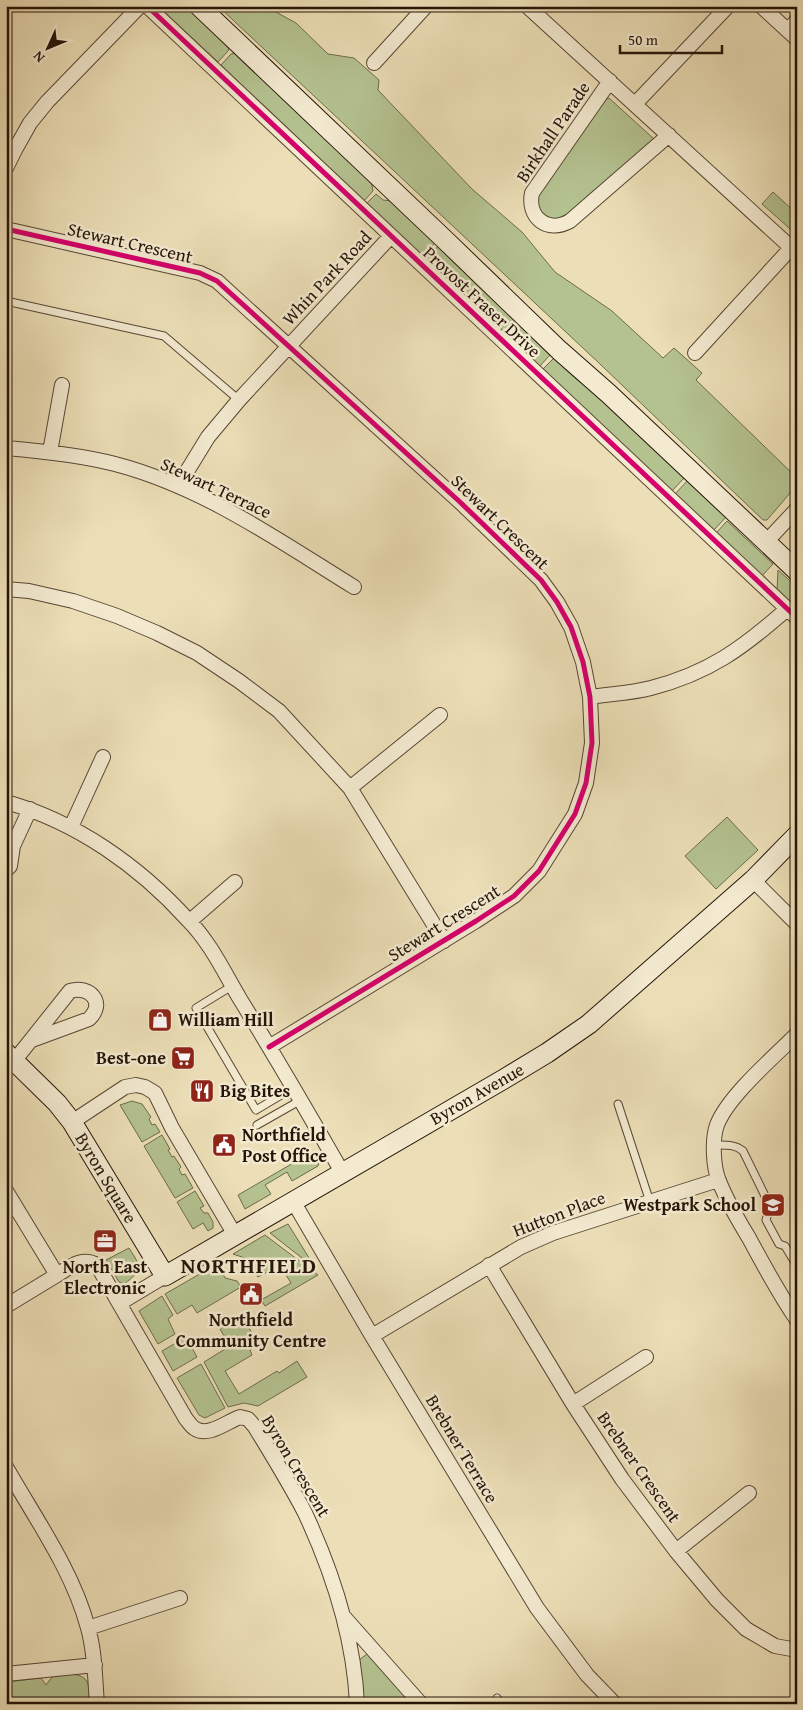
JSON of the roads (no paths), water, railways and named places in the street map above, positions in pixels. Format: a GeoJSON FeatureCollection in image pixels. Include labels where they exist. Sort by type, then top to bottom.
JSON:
{"type":"FeatureCollection","features":[{"type":"Feature","properties":{"kind":"street"},"geometry":{"type":"LineString","coordinates":[[6,168],[30,124],[47,102],[140,6]]}},
{"type":"Feature","properties":{"kind":"street","name":"Provost Fraser Drive"},"geometry":{"type":"LineString","coordinates":[[147,6],[792,614]]}},
{"type":"Feature","properties":{"kind":"street","name":"Provost Fraser Drive"},"geometry":{"type":"LineString","coordinates":[[199,6],[559,350],[609,394],[797,571]]}},
{"type":"Feature","properties":{"kind":"street"},"geometry":{"type":"LineString","coordinates":[[374,63],[426,6]]}},
{"type":"Feature","properties":{"kind":"street","name":"Birkhall Parade"},"geometry":{"type":"LineString","coordinates":[[527,6],[794,250],[695,353]]}},
{"type":"Feature","properties":{"kind":"street"},"geometry":{"type":"LineString","coordinates":[[636,104],[728,6]]}},
{"type":"Feature","properties":{"kind":"street"},"geometry":{"type":"LineString","coordinates":[[761,6],[794,30]]}},
{"type":"Feature","properties":{"kind":"street","name":"Birkhall Parade"},"geometry":{"type":"LineString","coordinates":[[610,82],[532,193],[531,206],[537,217],[553,226],[559,226],[570,221],[669,135]]}},
{"type":"Feature","properties":{"kind":"street","name":"Stewart Crescent"},"geometry":{"type":"LineString","coordinates":[[6,229],[200,273],[217,281],[460,502],[541,580],[557,602],[571,627],[583,662],[590,697],[592,743],[586,783],[575,814],[560,841],[539,871],[514,896],[444,941],[269,1047]]}},
{"type":"Feature","properties":{"kind":"street","name":"Whin Park Road"},"geometry":{"type":"LineString","coordinates":[[178,486],[208,437],[239,400],[391,236]]}},
{"type":"Feature","properties":{"kind":"street"},"geometry":{"type":"LineString","coordinates":[[50,452],[62,385]]}},
{"type":"Feature","properties":{"kind":"street","name":"Stewart Terrace"},"geometry":{"type":"LineString","coordinates":[[6,448],[50,452],[115,464],[178,486],[270,534],[354,587]]}},
{"type":"Feature","properties":{"kind":"street"},"geometry":{"type":"LineString","coordinates":[[766,542],[797,509]]}},
{"type":"Feature","properties":{"kind":"street"},"geometry":{"type":"LineString","coordinates":[[6,589],[29,591],[74,601],[157,633],[197,653],[279,711],[350,788],[444,941]]}},
{"type":"Feature","properties":{"kind":"street"},"geometry":{"type":"LineString","coordinates":[[590,697],[651,688],[699,672],[742,647],[792,614]]}},
{"type":"Feature","properties":{"kind":"street"},"geometry":{"type":"LineString","coordinates":[[350,788],[440,715]]}},
{"type":"Feature","properties":{"kind":"street"},"geometry":{"type":"LineString","coordinates":[[72,827],[103,756]]}},
{"type":"Feature","properties":{"kind":"street"},"geometry":{"type":"LineString","coordinates":[[6,802],[30,809],[72,827],[112,852],[152,884],[190,921],[217,959],[342,1172]]}},
{"type":"Feature","properties":{"kind":"street"},"geometry":{"type":"LineString","coordinates":[[6,870],[10,866],[10,848],[30,809]]}},
{"type":"Feature","properties":{"kind":"street","name":"Byron Avenue"},"geometry":{"type":"LineString","coordinates":[[120,1303],[504,1079],[547,1053],[589,1024],[753,880],[797,835]]}},
{"type":"Feature","properties":{"kind":"street"},"geometry":{"type":"LineString","coordinates":[[753,880],[797,924]]}},
{"type":"Feature","properties":{"kind":"street"},"geometry":{"type":"LineString","coordinates":[[190,921],[235,882]]}},
{"type":"Feature","properties":{"kind":"street"},"geometry":{"type":"LineString","coordinates":[[32,1040],[89,1019],[95,1012],[96,1002],[94,998],[87,990],[70,990],[32,1040],[11,1057],[57,1103],[72,1122]]}},
{"type":"Feature","properties":{"kind":"street"},"geometry":{"type":"LineString","coordinates":[[797,1034],[742,1089],[726,1108],[717,1126],[714,1145],[714,1162],[718,1180],[778,1292],[797,1320]]}},
{"type":"Feature","properties":{"kind":"street","name":"Byron Square"},"geometry":{"type":"LineString","coordinates":[[165,1276],[72,1122],[125,1086],[136,1085],[145,1087],[155,1093],[172,1128],[235,1235]]}},
{"type":"Feature","properties":{"kind":"street","name":"Hutton Place"},"geometry":{"type":"LineString","coordinates":[[372,1336],[520,1247],[553,1233],[718,1180]]}},
{"type":"Feature","properties":{"kind":"street"},"geometry":{"type":"LineString","coordinates":[[6,1190],[57,1275],[6,1306]]}},
{"type":"Feature","properties":{"kind":"street","name":"Brebner Terrace"},"geometry":{"type":"LineString","coordinates":[[293,1201],[536,1608],[587,1675],[615,1704]]}},
{"type":"Feature","properties":{"kind":"street","name":"Byron Crescent"},"geometry":{"type":"LineString","coordinates":[[57,1275],[80,1261],[86,1260],[97,1265],[186,1419],[194,1428],[203,1432],[212,1430],[240,1417],[248,1419],[255,1427],[304,1512],[322,1552],[344,1617],[356,1684],[357,1704]]}},
{"type":"Feature","properties":{"kind":"street","name":"Brebner Crescent"},"geometry":{"type":"LineString","coordinates":[[489,1265],[573,1404],[622,1479],[676,1551],[717,1600],[746,1629],[775,1646],[797,1650]]}},
{"type":"Feature","properties":{"kind":"street","name":"Brebner Crescent"},"geometry":{"type":"LineString","coordinates":[[573,1404],[646,1358]]}},
{"type":"Feature","properties":{"kind":"street"},"geometry":{"type":"LineString","coordinates":[[6,1468],[71,1581],[88,1628],[94,1665],[97,1704]]}},
{"type":"Feature","properties":{"kind":"street","name":"Brebner Crescent"},"geometry":{"type":"LineString","coordinates":[[676,1551],[749,1493]]}},
{"type":"Feature","properties":{"kind":"street"},"geometry":{"type":"LineString","coordinates":[[88,1628],[180,1598]]}},
{"type":"Feature","properties":{"kind":"street","name":"Byron Crescent"},"geometry":{"type":"LineString","coordinates":[[344,1617],[421,1704]]}},
{"type":"Feature","properties":{"kind":"street"},"geometry":{"type":"LineString","coordinates":[[6,1674],[94,1665]]}},
{"type":"Feature","properties":{"kind":"lane"},"geometry":{"type":"LineString","coordinates":[[6,301],[164,336],[239,400]]}},
{"type":"Feature","properties":{"kind":"lane"},"geometry":{"type":"LineString","coordinates":[[232,986],[196,1008],[256,1110],[297,1094]]}},
{"type":"Feature","properties":{"kind":"lane"},"geometry":{"type":"LineString","coordinates":[[257,1125],[297,1094]]}},
{"type":"Feature","properties":{"kind":"lane"},"geometry":{"type":"LineString","coordinates":[[618,1104],[650,1202]]}},
{"type":"Feature","properties":{"kind":"lane"},"geometry":{"type":"LineString","coordinates":[[714,1145],[739,1147],[743,1151],[770,1206],[766,1220],[779,1244],[785,1246],[797,1266]]}},
{"type":"Feature","properties":{"kind":"place","name":"William Hill"},"geometry":{"type":"Point","coordinates":[160,1020]}},
{"type":"Feature","properties":{"kind":"place","name":"Best-one"},"geometry":{"type":"Point","coordinates":[183,1058]}},
{"type":"Feature","properties":{"kind":"place","name":"Big Bites"},"geometry":{"type":"Point","coordinates":[202,1091]}},
{"type":"Feature","properties":{"kind":"place","name":"Northfield Post Office"},"geometry":{"type":"Point","coordinates":[224,1145]}},
{"type":"Feature","properties":{"kind":"place","name":"Westpark School"},"geometry":{"type":"Point","coordinates":[773,1205]}},
{"type":"Feature","properties":{"kind":"place","name":"North East Electronic"},"geometry":{"type":"Point","coordinates":[105,1241]}},
{"type":"Feature","properties":{"kind":"place","name":"Northfield Community Centre"},"geometry":{"type":"Point","coordinates":[251,1294]}},
{"type":"Feature","properties":{"kind":"district","name":"NORTHFIELD"},"geometry":{"type":"Point","coordinates":[249,1265]}}]}
